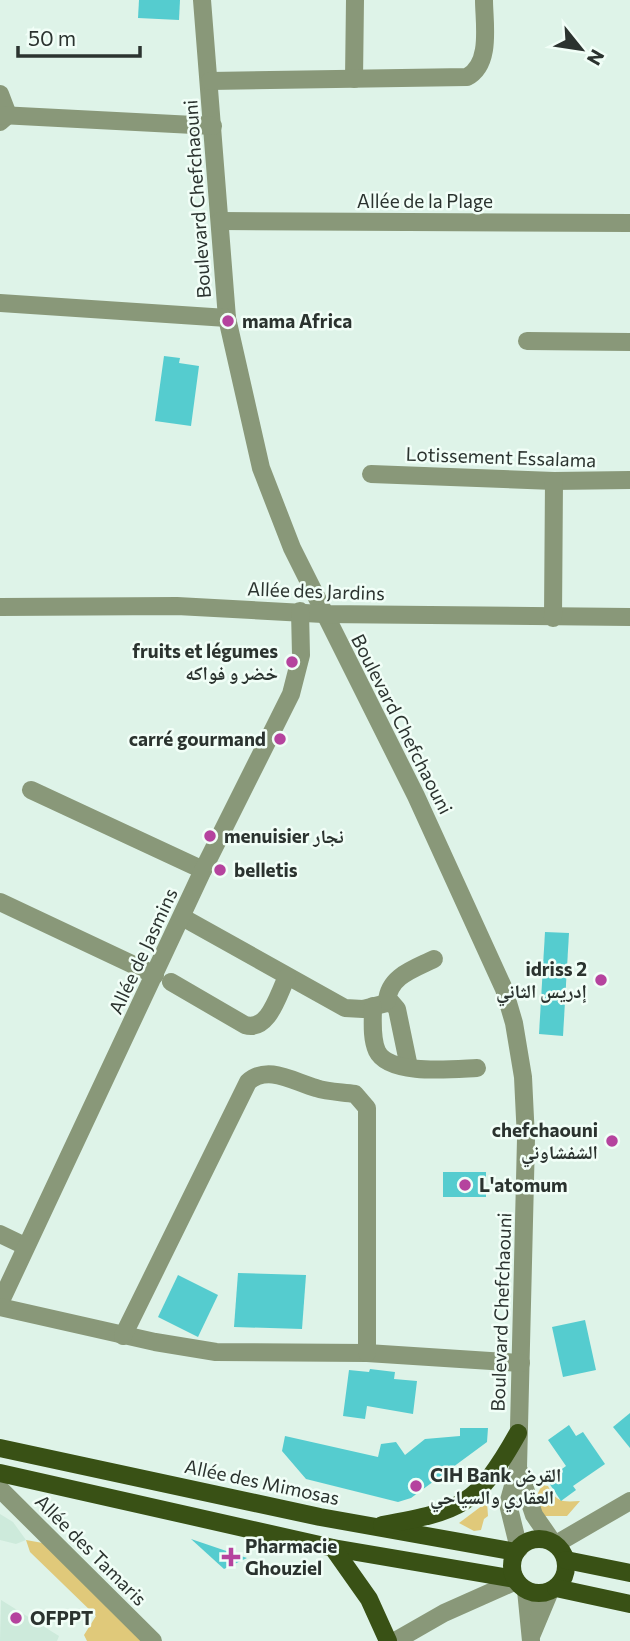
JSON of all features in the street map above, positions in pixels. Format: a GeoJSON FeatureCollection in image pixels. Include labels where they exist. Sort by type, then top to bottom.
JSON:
{"type":"FeatureCollection","features":[{"type":"Feature","properties":{"kind":"main road"},"geometry":{"type":"LineString","coordinates":[[374,1526],[442,1514],[463,1503],[496,1469],[518,1433]]}},
{"type":"Feature","properties":{"kind":"main road","name":"Allée des Mimosas"},"geometry":{"type":"LineString","coordinates":[[0,1448],[374,1526],[517,1550]]}},
{"type":"Feature","properties":{"kind":"main road"},"geometry":{"type":"LineString","coordinates":[[0,1473],[333,1548],[519,1584],[534,1593],[553,1590],[630,1604]]}},
{"type":"Feature","properties":{"kind":"main road"},"geometry":{"type":"LineString","coordinates":[[519,1584],[512,1565],[517,1550],[533,1540],[554,1543],[566,1560],[565,1576],[553,1590]]}},
{"type":"Feature","properties":{"kind":"main road"},"geometry":{"type":"LineString","coordinates":[[333,1548],[369,1599],[388,1641]]}},
{"type":"Feature","properties":{"kind":"main road"},"geometry":{"type":"LineString","coordinates":[[566,1560],[630,1573]]}},
{"type":"Feature","properties":{"kind":"street","name":"Boulevard Chefchaouni"},"geometry":{"type":"LineString","coordinates":[[202,0],[211,81],[227,318],[261,468],[292,548],[416,796],[504,989],[514,1023],[523,1077],[526,1139],[518,1468],[509,1504],[517,1550]]}},
{"type":"Feature","properties":{"kind":"street"},"geometry":{"type":"LineString","coordinates":[[354,79],[355,0]]}},
{"type":"Feature","properties":{"kind":"street"},"geometry":{"type":"LineString","coordinates":[[211,81],[461,78],[473,74],[483,55],[484,0]]}},
{"type":"Feature","properties":{"kind":"street"},"geometry":{"type":"LineString","coordinates":[[0,94],[3,117],[213,126]]}},
{"type":"Feature","properties":{"kind":"street","name":"Allée de la Plage"},"geometry":{"type":"LineString","coordinates":[[220,221],[630,223]]}},
{"type":"Feature","properties":{"kind":"street"},"geometry":{"type":"LineString","coordinates":[[0,303],[227,318]]}},
{"type":"Feature","properties":{"kind":"street"},"geometry":{"type":"LineString","coordinates":[[527,341],[630,342]]}},
{"type":"Feature","properties":{"kind":"street","name":"Lotissement Essalama"},"geometry":{"type":"LineString","coordinates":[[371,474],[554,481],[630,480]]}},
{"type":"Feature","properties":{"kind":"street"},"geometry":{"type":"LineString","coordinates":[[553,618],[554,481]]}},
{"type":"Feature","properties":{"kind":"street","name":"Allée des Jardins"},"geometry":{"type":"LineString","coordinates":[[0,607],[177,606],[323,614],[630,617]]}},
{"type":"Feature","properties":{"kind":"street","name":"Allée de Jasmins"},"geometry":{"type":"LineString","coordinates":[[0,1305],[25,1246],[163,979],[182,917],[203,870],[291,694],[301,655],[300,611]]}},
{"type":"Feature","properties":{"kind":"street"},"geometry":{"type":"LineString","coordinates":[[31,790],[203,870]]}},
{"type":"Feature","properties":{"kind":"street"},"geometry":{"type":"LineString","coordinates":[[0,902],[163,979],[245,1025],[254,1027],[264,1021],[287,977]]}},
{"type":"Feature","properties":{"kind":"street"},"geometry":{"type":"LineString","coordinates":[[182,917],[345,1009],[380,1004],[397,1009],[409,1067]]}},
{"type":"Feature","properties":{"kind":"street"},"geometry":{"type":"LineString","coordinates":[[434,959],[398,978],[389,990],[380,1004],[374,1043],[379,1054],[393,1065],[477,1068]]}},
{"type":"Feature","properties":{"kind":"street"},"geometry":{"type":"LineString","coordinates":[[123,1336],[248,1082],[256,1074],[271,1073],[319,1089],[355,1094],[367,1108],[367,1353]]}},
{"type":"Feature","properties":{"kind":"street"},"geometry":{"type":"LineString","coordinates":[[0,1234],[25,1246]]}},
{"type":"Feature","properties":{"kind":"street"},"geometry":{"type":"LineString","coordinates":[[0,1305],[123,1336],[216,1352],[367,1353],[521,1363]]}},
{"type":"Feature","properties":{"kind":"street","name":"Boulevard Chefchaouni"},"geometry":{"type":"LineString","coordinates":[[518,1468],[534,1515],[554,1543]]}},
{"type":"Feature","properties":{"kind":"street","name":"Allée des Tamaris"},"geometry":{"type":"LineString","coordinates":[[0,1489],[153,1641]]}},
{"type":"Feature","properties":{"kind":"street"},"geometry":{"type":"LineString","coordinates":[[554,1543],[630,1501]]}},
{"type":"Feature","properties":{"kind":"street"},"geometry":{"type":"LineString","coordinates":[[395,1641],[444,1613],[519,1584],[531,1638]]}},
{"type":"Feature","properties":{"kind":"street"},"geometry":{"type":"LineString","coordinates":[[531,1638],[553,1590]]}},
{"type":"Feature","properties":{"kind":"shaded area"},"geometry":{"type":"Polygon","coordinates":[[[542,1485],[548,1486],[554,1496],[561,1500],[580,1501],[567,1516],[542,1516],[535,1499],[542,1485]]]}},
{"type":"Feature","properties":{"kind":"shaded area"},"geometry":{"type":"Polygon","coordinates":[[[487,1502],[488,1516],[484,1519],[481,1530],[474,1531],[459,1523],[487,1502]]]}},
{"type":"Feature","properties":{"kind":"shaded area"},"geometry":{"type":"Polygon","coordinates":[[[0,1514],[13,1522],[26,1540],[16,1544],[0,1540],[0,1514]]]}},
{"type":"Feature","properties":{"kind":"shaded area"},"geometry":{"type":"Polygon","coordinates":[[[26,1540],[54,1545],[142,1641],[87,1641],[84,1635],[96,1616],[30,1552],[26,1540]]]}},
{"type":"Feature","properties":{"kind":"shaded area","name":"OFPPT"},"geometry":{"type":"Polygon","coordinates":[[[1,1600],[59,1636],[57,1641],[0,1641],[1,1600]]]}},
{"type":"Feature","properties":{"kind":"building"},"geometry":{"type":"Polygon","coordinates":[[[139,0],[180,0],[179,20],[138,18],[139,0]]]}},
{"type":"Feature","properties":{"kind":"building"},"geometry":{"type":"Polygon","coordinates":[[[164,356],[180,358],[179,363],[199,366],[191,426],[155,421],[164,356]]]}},
{"type":"Feature","properties":{"kind":"building"},"geometry":{"type":"Polygon","coordinates":[[[545,932],[569,933],[563,1036],[539,1034],[545,932]]]}},
{"type":"Feature","properties":{"kind":"building","name":"L'atomum"},"geometry":{"type":"Polygon","coordinates":[[[443,1172],[486,1172],[486,1197],[443,1197],[443,1172]]]}},
{"type":"Feature","properties":{"kind":"building"},"geometry":{"type":"Polygon","coordinates":[[[238,1273],[306,1275],[302,1329],[234,1327],[238,1273]]]}},
{"type":"Feature","properties":{"kind":"building"},"geometry":{"type":"Polygon","coordinates":[[[178,1275],[218,1295],[198,1337],[158,1317],[178,1275]]]}},
{"type":"Feature","properties":{"kind":"building"},"geometry":{"type":"Polygon","coordinates":[[[585,1320],[596,1370],[563,1377],[552,1327],[585,1320]]]}},
{"type":"Feature","properties":{"kind":"building"},"geometry":{"type":"Polygon","coordinates":[[[370,1369],[395,1372],[394,1379],[417,1381],[413,1414],[367,1406],[365,1419],[343,1416],[349,1370],[369,1372],[370,1369]]]}},
{"type":"Feature","properties":{"kind":"building"},"geometry":{"type":"Polygon","coordinates":[[[630,1413],[630,1448],[613,1427],[630,1413]]]}},
{"type":"Feature","properties":{"kind":"building"},"geometry":{"type":"Polygon","coordinates":[[[569,1425],[576,1436],[583,1432],[605,1464],[573,1486],[576,1490],[561,1501],[547,1480],[566,1466],[548,1440],[569,1425]]]}},
{"type":"Feature","properties":{"kind":"building"},"geometry":{"type":"Polygon","coordinates":[[[460,1428],[488,1428],[487,1442],[411,1498],[398,1502],[306,1479],[282,1451],[285,1436],[378,1457],[381,1444],[396,1442],[405,1455],[425,1439],[460,1436],[460,1428]]]}},
{"type":"Feature","properties":{"kind":"building"},"geometry":{"type":"Polygon","coordinates":[[[191,1539],[247,1558],[224,1569],[191,1539]]]}},
{"type":"Feature","properties":{"kind":"place","name":"mama Africa"},"geometry":{"type":"Point","coordinates":[228,321]}},
{"type":"Feature","properties":{"kind":"place","name":"fruits et légumes خضر و فواكه"},"geometry":{"type":"Point","coordinates":[292,662]}},
{"type":"Feature","properties":{"kind":"place","name":"carré gourmand"},"geometry":{"type":"Point","coordinates":[280,739]}},
{"type":"Feature","properties":{"kind":"place","name":"menuisier نجار"},"geometry":{"type":"Point","coordinates":[210,836]}},
{"type":"Feature","properties":{"kind":"place","name":"belletis"},"geometry":{"type":"Point","coordinates":[220,870]}},
{"type":"Feature","properties":{"kind":"place","name":"idriss 2 إدريس الثاني"},"geometry":{"type":"Point","coordinates":[601,980]}},
{"type":"Feature","properties":{"kind":"place","name":"chefchaouni الشفشاوني"},"geometry":{"type":"Point","coordinates":[612,1141]}},
{"type":"Feature","properties":{"kind":"place","name":"L'atomum"},"geometry":{"type":"Point","coordinates":[465,1185]}},
{"type":"Feature","properties":{"kind":"place","name":"CIH Bank القرض العقاري والسياحي"},"geometry":{"type":"Point","coordinates":[416,1486]}},
{"type":"Feature","properties":{"kind":"place","name":"Pharmacie Ghouziel"},"geometry":{"type":"Point","coordinates":[231,1557]}},
{"type":"Feature","properties":{"kind":"place","name":"OFPPT"},"geometry":{"type":"Point","coordinates":[16,1618]}}]}
